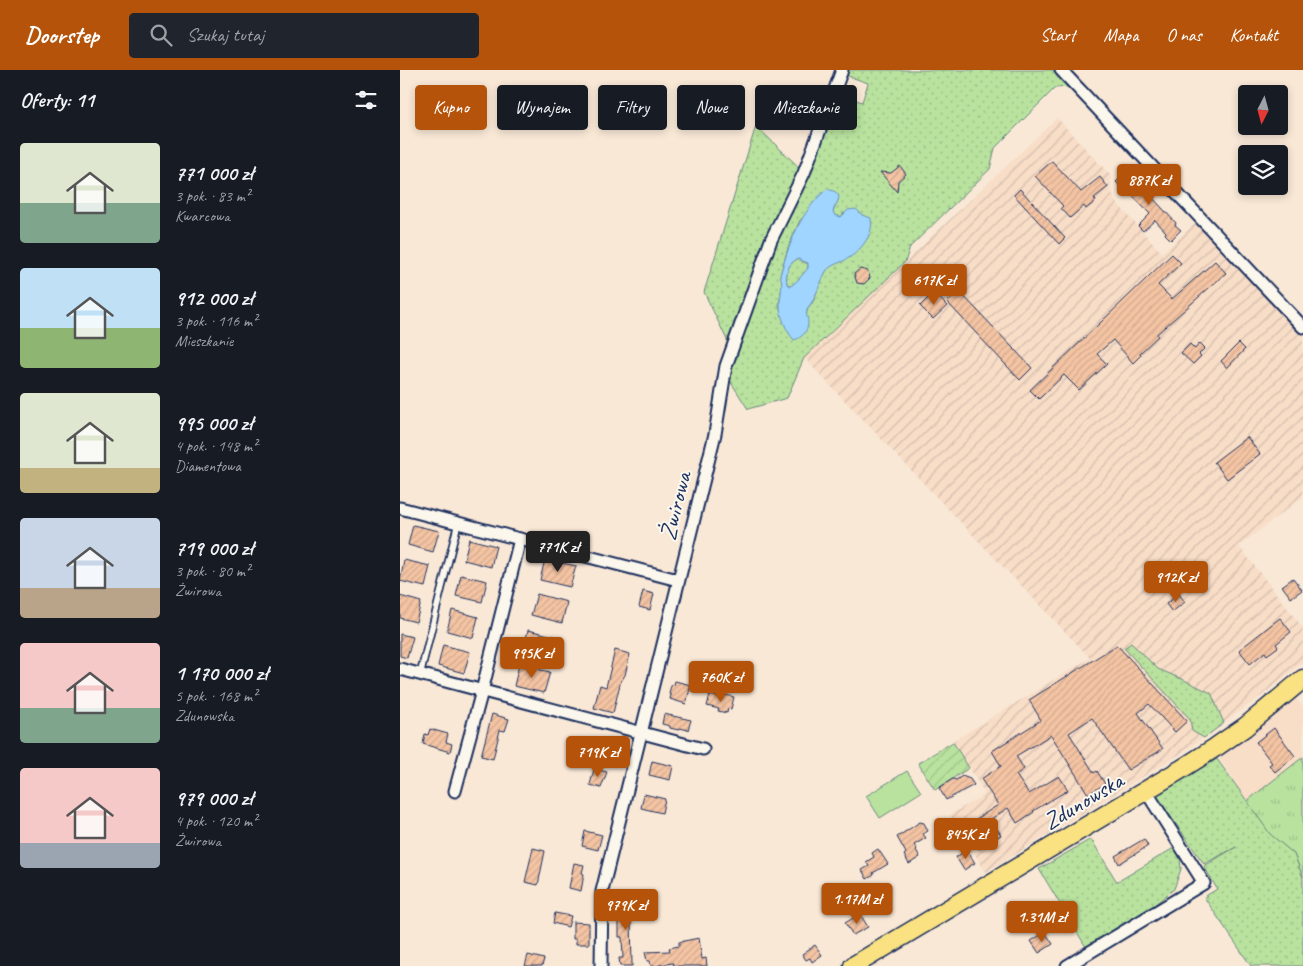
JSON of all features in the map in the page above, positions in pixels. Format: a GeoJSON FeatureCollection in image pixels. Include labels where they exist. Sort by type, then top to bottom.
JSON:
{"type":"FeatureCollection","features":[{"type":"Feature","properties":{"kind":"main road","name":"Zdunowska"},"geometry":{"type":"LineString","coordinates":[[853,966],[1216,748],[1303,679]]}},
{"type":"Feature","properties":{"kind":"street","name":"Żwirowa"},"geometry":{"type":"LineString","coordinates":[[601,966],[602,891],[715,434],[726,366],[770,240],[804,173],[842,70]]}},
{"type":"Feature","properties":{"kind":"street"},"geometry":{"type":"LineString","coordinates":[[1061,70],[1303,327]]}},
{"type":"Feature","properties":{"kind":"street"},"geometry":{"type":"LineString","coordinates":[[400,509],[678,580]]}},
{"type":"Feature","properties":{"kind":"street"},"geometry":{"type":"LineString","coordinates":[[455,791],[520,539]]}},
{"type":"Feature","properties":{"kind":"street"},"geometry":{"type":"LineString","coordinates":[[400,669],[703,749]]}},
{"type":"Feature","properties":{"kind":"street"},"geometry":{"type":"LineString","coordinates":[[1066,966],[1204,883],[1146,791]]}},
{"type":"Feature","properties":{"kind":"lane"},"geometry":{"type":"LineString","coordinates":[[420,675],[458,523]]}},
{"type":"Feature","properties":{"kind":"shaded area"},"geometry":{"type":"Polygon","coordinates":[[[1057,118],[1111,176],[1110,187],[1115,201],[1162,253],[1198,221],[1303,332],[1303,497],[1239,546],[1303,628],[1303,662],[1260,697],[1180,754],[986,872],[950,815],[985,794],[953,741],[1090,658],[804,358],[1057,118]]]}},
{"type":"Feature","properties":{"kind":"shaded area"},"geometry":{"type":"Polygon","coordinates":[[[1294,695],[1303,707],[1303,757],[1247,801],[1217,754],[1294,695]]]}},
{"type":"Feature","properties":{"kind":"green space"},"geometry":{"type":"Polygon","coordinates":[[[846,70],[1054,70],[1070,87],[1055,88],[995,148],[990,169],[910,247],[905,262],[804,358],[787,398],[748,409],[727,376],[767,261],[809,175],[825,130],[857,130],[857,100],[862,102],[868,83],[845,75],[846,70]],[[838,195],[800,220],[788,248],[780,275],[783,281],[779,305],[788,331],[794,339],[826,271],[859,249],[870,234],[844,213],[841,217],[835,215],[833,212],[838,195]]]}},
{"type":"Feature","properties":{"kind":"green space"},"geometry":{"type":"Polygon","coordinates":[[[755,129],[760,130],[802,170],[768,239],[728,342],[704,292],[755,129]]]}},
{"type":"Feature","properties":{"kind":"green space"},"geometry":{"type":"Polygon","coordinates":[[[798,259],[808,264],[808,268],[800,279],[791,286],[787,284],[787,273],[792,263],[798,259]]]}},
{"type":"Feature","properties":{"kind":"green space"},"geometry":{"type":"Polygon","coordinates":[[[1131,643],[1158,669],[1211,693],[1224,723],[1204,738],[1192,731],[1190,719],[1124,648],[1131,643]]]}},
{"type":"Feature","properties":{"kind":"green space"},"geometry":{"type":"Polygon","coordinates":[[[953,742],[969,768],[935,790],[918,763],[953,742]]]}},
{"type":"Feature","properties":{"kind":"green space"},"geometry":{"type":"Polygon","coordinates":[[[1303,757],[1303,877],[1294,854],[1270,834],[1247,801],[1303,757]]]}},
{"type":"Feature","properties":{"kind":"green space"},"geometry":{"type":"Polygon","coordinates":[[[1217,759],[1270,833],[1294,854],[1303,877],[1303,966],[1251,966],[1204,897],[1217,889],[1204,866],[1236,847],[1204,864],[1155,794],[1217,759]]]}},
{"type":"Feature","properties":{"kind":"green space"},"geometry":{"type":"Polygon","coordinates":[[[907,771],[921,792],[880,818],[866,796],[907,771]]]}},
{"type":"Feature","properties":{"kind":"green space"},"geometry":{"type":"Polygon","coordinates":[[[1091,839],[1117,882],[1177,846],[1181,869],[1174,889],[1148,910],[1086,947],[1039,869],[1091,839]]]}},
{"type":"Feature","properties":{"kind":"water"},"geometry":{"type":"Polygon","coordinates":[[[827,189],[837,193],[839,199],[833,212],[835,215],[841,217],[848,210],[856,209],[862,215],[871,218],[871,228],[868,238],[851,257],[832,266],[825,273],[807,310],[807,329],[802,336],[794,340],[782,317],[780,303],[782,285],[780,275],[797,228],[818,198],[827,189]],[[798,259],[792,263],[786,277],[787,284],[791,286],[799,279],[808,268],[808,263],[798,259]]]}},
{"type":"Feature","properties":{"kind":"building"},"geometry":{"type":"Polygon","coordinates":[[[1052,161],[1081,192],[1100,177],[1108,187],[1094,198],[1096,201],[1086,209],[1084,206],[1070,218],[1061,208],[1063,206],[1035,176],[1052,161]]]}},
{"type":"Feature","properties":{"kind":"building"},"geometry":{"type":"Polygon","coordinates":[[[900,166],[906,174],[898,181],[897,192],[880,172],[891,173],[900,166]]]}},
{"type":"Feature","properties":{"kind":"building"},"geometry":{"type":"Polygon","coordinates":[[[1128,171],[1181,230],[1171,240],[1155,220],[1143,231],[1138,226],[1150,214],[1127,190],[1125,191],[1116,182],[1128,171]]]}},
{"type":"Feature","properties":{"kind":"building"},"geometry":{"type":"Polygon","coordinates":[[[1020,189],[1065,238],[1059,244],[1014,195],[1020,189]]]}},
{"type":"Feature","properties":{"kind":"building"},"geometry":{"type":"Polygon","coordinates":[[[1172,254],[1181,263],[1158,285],[1172,299],[1215,261],[1226,273],[1157,334],[1158,336],[1140,353],[1141,355],[1133,363],[1113,340],[1097,354],[1107,364],[1079,390],[1064,375],[1039,399],[1030,390],[1172,254]]]}},
{"type":"Feature","properties":{"kind":"building"},"geometry":{"type":"Polygon","coordinates":[[[860,269],[868,271],[870,278],[864,284],[857,283],[854,274],[860,269]]]}},
{"type":"Feature","properties":{"kind":"building"},"geometry":{"type":"Polygon","coordinates":[[[959,291],[1032,368],[1020,380],[947,302],[959,291]]]}},
{"type":"Feature","properties":{"kind":"building"},"geometry":{"type":"Polygon","coordinates":[[[934,292],[947,306],[933,319],[920,306],[934,292]]]}},
{"type":"Feature","properties":{"kind":"building"},"geometry":{"type":"Polygon","coordinates":[[[1200,343],[1205,348],[1199,354],[1201,356],[1193,364],[1181,353],[1190,344],[1195,349],[1200,343]]]}},
{"type":"Feature","properties":{"kind":"building"},"geometry":{"type":"Polygon","coordinates":[[[1239,343],[1245,349],[1227,368],[1221,361],[1239,343]]]}},
{"type":"Feature","properties":{"kind":"building"},"geometry":{"type":"Polygon","coordinates":[[[1247,437],[1260,454],[1227,479],[1214,462],[1247,437]]]}},
{"type":"Feature","properties":{"kind":"building"},"geometry":{"type":"Polygon","coordinates":[[[413,525],[439,531],[433,552],[408,545],[413,525]]]}},
{"type":"Feature","properties":{"kind":"building"},"geometry":{"type":"Polygon","coordinates":[[[469,539],[496,546],[491,567],[464,560],[469,539]]]}},
{"type":"Feature","properties":{"kind":"building"},"geometry":{"type":"Polygon","coordinates":[[[545,559],[576,566],[570,587],[540,580],[545,559]]]}},
{"type":"Feature","properties":{"kind":"building"},"geometry":{"type":"Polygon","coordinates":[[[404,560],[430,566],[425,587],[400,581],[404,560]]]}},
{"type":"Feature","properties":{"kind":"building"},"geometry":{"type":"Polygon","coordinates":[[[461,575],[487,581],[482,602],[456,596],[461,575]]]}},
{"type":"Feature","properties":{"kind":"building"},"geometry":{"type":"Polygon","coordinates":[[[1293,578],[1302,590],[1291,598],[1282,586],[1293,578]]]}},
{"type":"Feature","properties":{"kind":"building"},"geometry":{"type":"Polygon","coordinates":[[[643,591],[654,594],[650,610],[639,607],[643,591]]]}},
{"type":"Feature","properties":{"kind":"building"},"geometry":{"type":"Polygon","coordinates":[[[537,594],[567,602],[562,623],[531,615],[537,594]]]}},
{"type":"Feature","properties":{"kind":"building"},"geometry":{"type":"Polygon","coordinates":[[[1179,594],[1185,602],[1172,612],[1166,604],[1179,594]]]}},
{"type":"Feature","properties":{"kind":"building"},"geometry":{"type":"Polygon","coordinates":[[[400,596],[421,602],[416,622],[400,618],[400,596]]]}},
{"type":"Feature","properties":{"kind":"building"},"geometry":{"type":"Polygon","coordinates":[[[452,610],[478,617],[473,638],[447,631],[452,610]]]}},
{"type":"Feature","properties":{"kind":"building"},"geometry":{"type":"Polygon","coordinates":[[[1280,618],[1291,632],[1276,644],[1278,647],[1267,655],[1265,652],[1250,664],[1239,650],[1280,618]]]}},
{"type":"Feature","properties":{"kind":"building"},"geometry":{"type":"Polygon","coordinates":[[[528,630],[558,637],[553,658],[523,651],[528,630]]]}},
{"type":"Feature","properties":{"kind":"building"},"geometry":{"type":"Polygon","coordinates":[[[400,634],[413,637],[407,658],[400,656],[400,634]]]}},
{"type":"Feature","properties":{"kind":"building"},"geometry":{"type":"Polygon","coordinates":[[[443,645],[470,652],[464,673],[438,666],[443,645]]]}},
{"type":"Feature","properties":{"kind":"building"},"geometry":{"type":"Polygon","coordinates":[[[1117,645],[1187,721],[1175,732],[1149,704],[1138,713],[1163,749],[1128,770],[1092,718],[1069,733],[1094,773],[1097,771],[1105,784],[1088,794],[1051,735],[1016,756],[1024,769],[1016,775],[1029,794],[1059,776],[1068,790],[1017,823],[1008,808],[991,819],[1001,835],[979,849],[964,827],[998,805],[981,779],[1001,766],[992,751],[1041,720],[1029,700],[1117,645]]]}},
{"type":"Feature","properties":{"kind":"building"},"geometry":{"type":"Polygon","coordinates":[[[615,650],[630,654],[613,713],[594,708],[600,685],[606,687],[615,650]]]}},
{"type":"Feature","properties":{"kind":"building"},"geometry":{"type":"Polygon","coordinates":[[[519,665],[550,672],[544,693],[514,686],[519,665]]]}},
{"type":"Feature","properties":{"kind":"building"},"geometry":{"type":"Polygon","coordinates":[[[675,681],[691,685],[686,704],[670,699],[670,689],[675,681]]]}},
{"type":"Feature","properties":{"kind":"building"},"geometry":{"type":"Polygon","coordinates":[[[722,694],[734,697],[731,709],[728,708],[727,713],[707,706],[710,695],[722,698],[722,694]]]}},
{"type":"Feature","properties":{"kind":"building"},"geometry":{"type":"Polygon","coordinates":[[[492,714],[509,719],[505,731],[500,730],[493,759],[481,756],[492,714]]]}},
{"type":"Feature","properties":{"kind":"building"},"geometry":{"type":"Polygon","coordinates":[[[664,714],[691,720],[688,730],[674,729],[662,724],[664,714]]]}},
{"type":"Feature","properties":{"kind":"building"},"geometry":{"type":"Polygon","coordinates":[[[1274,728],[1295,756],[1275,772],[1269,765],[1272,763],[1256,742],[1274,728]]]}},
{"type":"Feature","properties":{"kind":"building"},"geometry":{"type":"Polygon","coordinates":[[[430,729],[448,734],[446,742],[452,744],[450,752],[423,744],[425,734],[428,735],[430,729]]]}},
{"type":"Feature","properties":{"kind":"building"},"geometry":{"type":"Polygon","coordinates":[[[612,743],[623,746],[619,762],[607,759],[612,743]]]}},
{"type":"Feature","properties":{"kind":"building"},"geometry":{"type":"Polygon","coordinates":[[[652,761],[673,766],[670,780],[649,775],[652,761]]]}},
{"type":"Feature","properties":{"kind":"building"},"geometry":{"type":"Polygon","coordinates":[[[594,769],[607,772],[601,788],[590,785],[594,769]]]}},
{"type":"Feature","properties":{"kind":"building"},"geometry":{"type":"Polygon","coordinates":[[[962,776],[970,779],[974,785],[946,800],[939,788],[953,779],[956,780],[962,776]]]}},
{"type":"Feature","properties":{"kind":"building"},"geometry":{"type":"Polygon","coordinates":[[[644,794],[665,799],[662,813],[641,808],[644,794]]]}},
{"type":"Feature","properties":{"kind":"building"},"geometry":{"type":"Polygon","coordinates":[[[920,822],[924,823],[928,831],[923,834],[926,838],[914,845],[920,857],[909,864],[904,855],[906,853],[897,837],[920,822]]]}},
{"type":"Feature","properties":{"kind":"building"},"geometry":{"type":"Polygon","coordinates":[[[585,831],[602,835],[598,850],[582,846],[585,831]]]}},
{"type":"Feature","properties":{"kind":"building"},"geometry":{"type":"Polygon","coordinates":[[[1144,839],[1148,846],[1119,864],[1115,856],[1144,839]]]}},
{"type":"Feature","properties":{"kind":"building"},"geometry":{"type":"Polygon","coordinates":[[[533,848],[545,851],[538,885],[525,882],[533,848]]]}},
{"type":"Feature","properties":{"kind":"building"},"geometry":{"type":"Polygon","coordinates":[[[878,849],[888,864],[867,879],[862,870],[869,866],[866,862],[874,857],[872,853],[878,849]]]}},
{"type":"Feature","properties":{"kind":"building"},"geometry":{"type":"Polygon","coordinates":[[[967,850],[975,863],[964,870],[956,857],[967,850]]]}},
{"type":"Feature","properties":{"kind":"building"},"geometry":{"type":"Polygon","coordinates":[[[574,863],[584,865],[581,891],[569,888],[574,863]]]}},
{"type":"Feature","properties":{"kind":"building"},"geometry":{"type":"Polygon","coordinates":[[[831,885],[835,892],[841,889],[845,896],[834,903],[825,888],[831,885]]]}},
{"type":"Feature","properties":{"kind":"building"},"geometry":{"type":"Polygon","coordinates":[[[619,900],[632,900],[633,905],[633,917],[631,917],[632,966],[620,966],[619,958],[623,958],[622,937],[619,937],[619,900]]]}},
{"type":"Feature","properties":{"kind":"building"},"geometry":{"type":"Polygon","coordinates":[[[555,913],[571,916],[568,927],[553,923],[555,913]]]}},
{"type":"Feature","properties":{"kind":"building"},"geometry":{"type":"Polygon","coordinates":[[[860,914],[868,927],[853,935],[845,923],[860,914]]]}},
{"type":"Feature","properties":{"kind":"building"},"geometry":{"type":"Polygon","coordinates":[[[573,922],[589,923],[589,944],[576,944],[576,939],[573,939],[573,922]]]}},
{"type":"Feature","properties":{"kind":"building"},"geometry":{"type":"Polygon","coordinates":[[[1045,932],[1053,944],[1039,953],[1031,941],[1045,932]]]}},
{"type":"Feature","properties":{"kind":"building"},"geometry":{"type":"Polygon","coordinates":[[[699,938],[702,959],[706,958],[707,966],[674,966],[673,963],[651,966],[650,961],[647,961],[645,952],[670,951],[669,948],[679,946],[679,942],[699,938]]]}},
{"type":"Feature","properties":{"kind":"building"},"geometry":{"type":"Polygon","coordinates":[[[815,945],[822,955],[812,962],[810,958],[806,960],[802,954],[815,945]]]}},
{"type":"Feature","properties":{"kind":"building"},"geometry":{"type":"Polygon","coordinates":[[[528,955],[544,959],[542,966],[525,966],[528,955]]]}}]}
